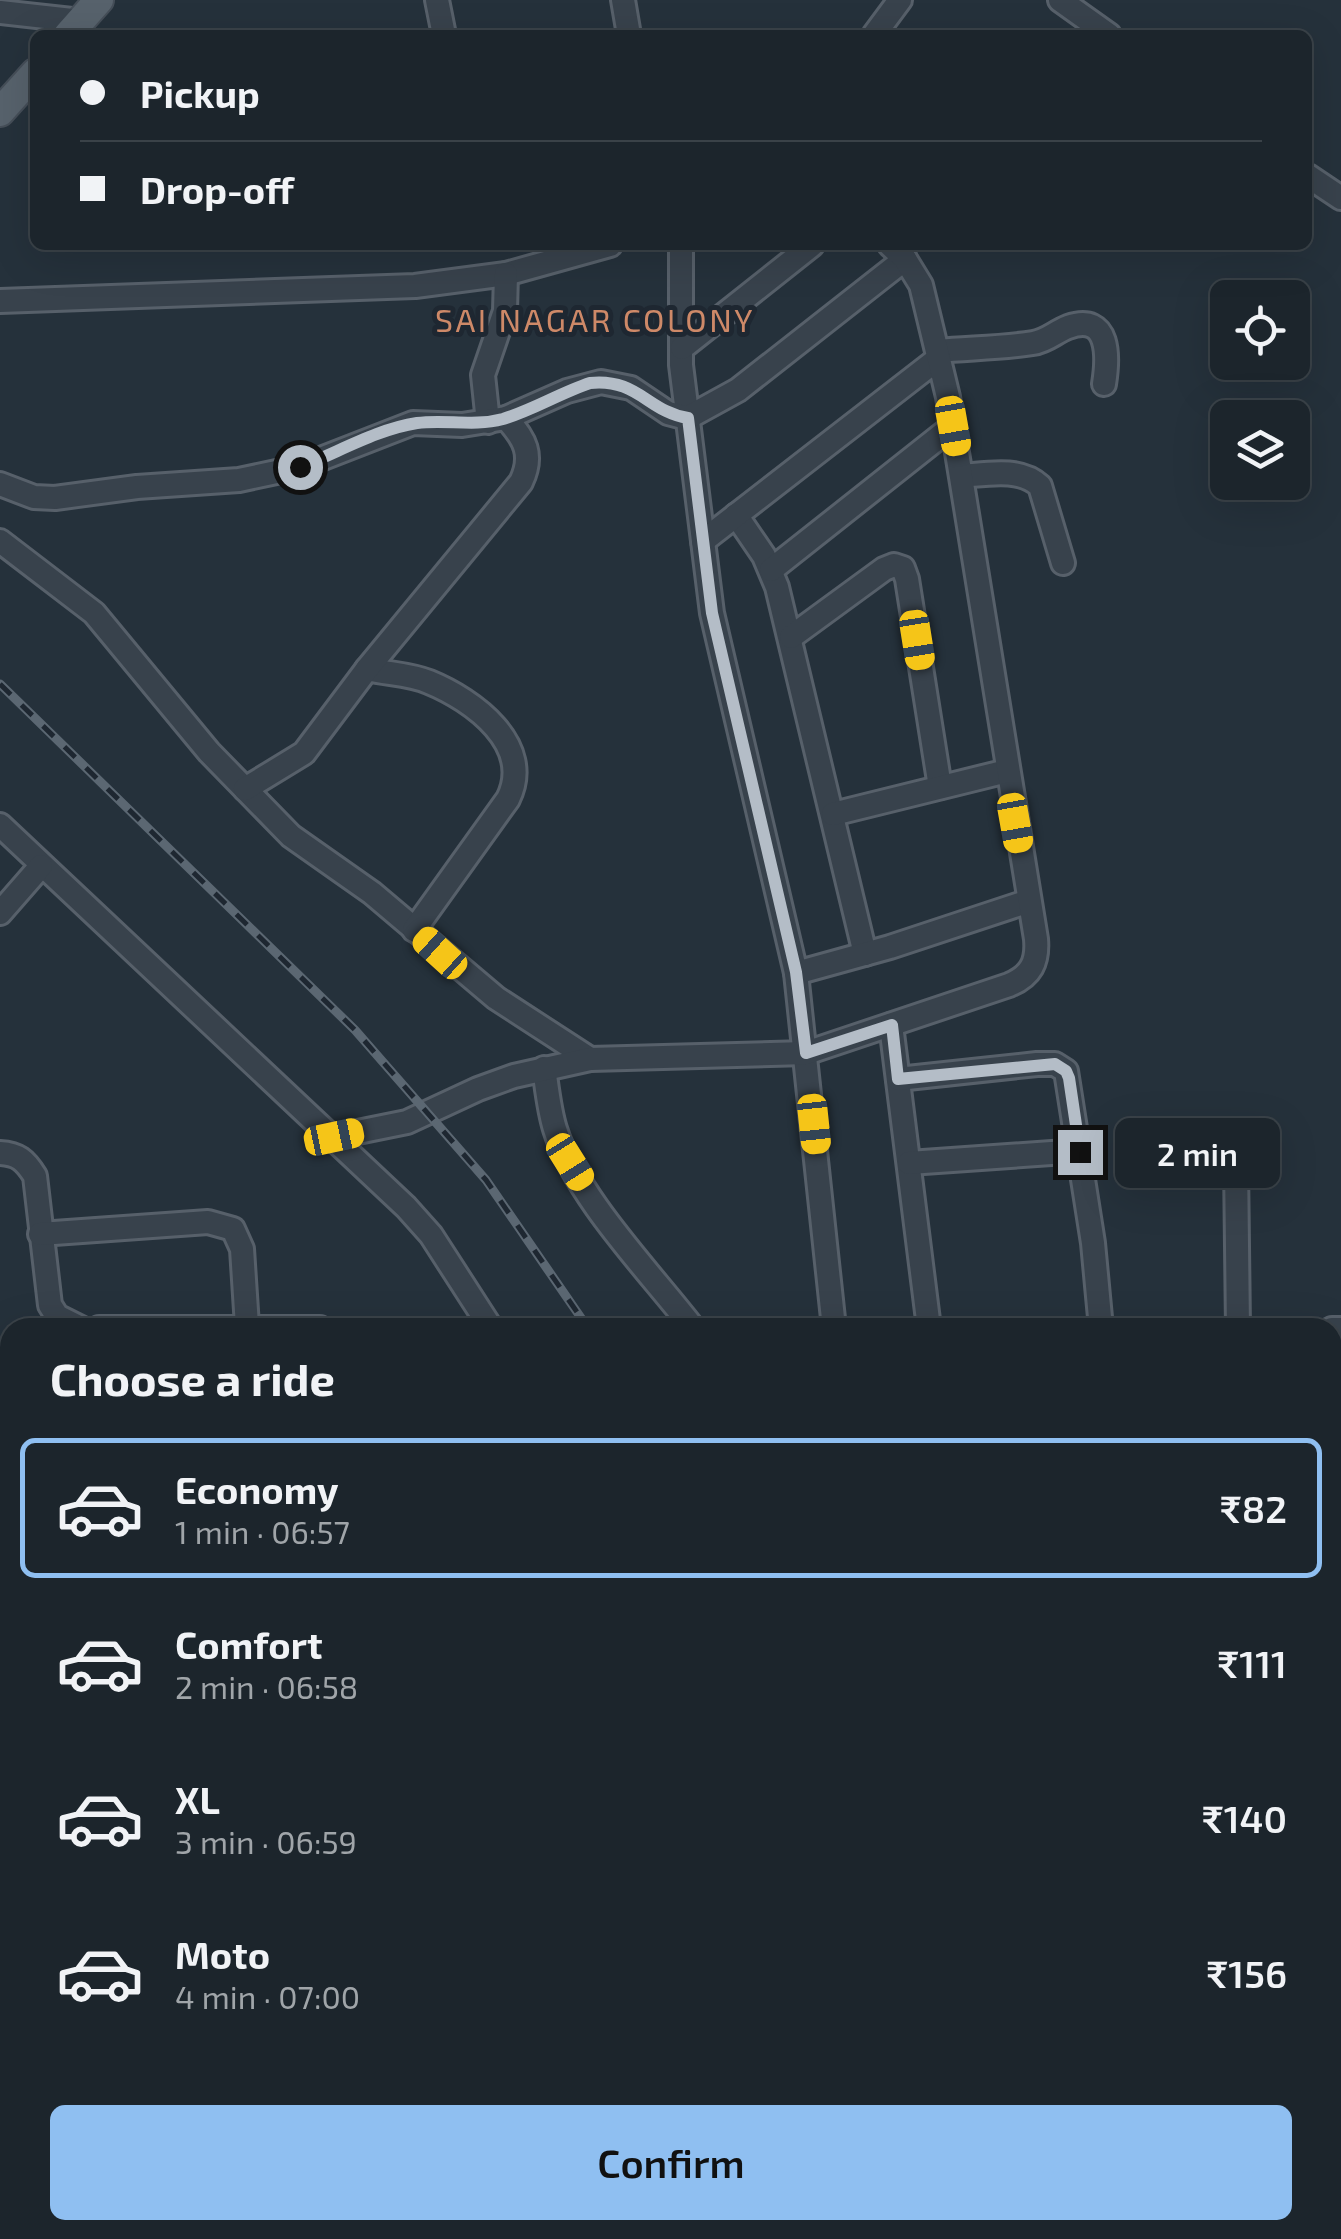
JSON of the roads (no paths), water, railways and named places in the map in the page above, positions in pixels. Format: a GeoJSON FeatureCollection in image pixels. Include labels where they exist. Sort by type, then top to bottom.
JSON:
{"type":"FeatureCollection","features":[{"type":"Feature","properties":{"kind":"main road"},"geometry":{"type":"LineString","coordinates":[[0,112],[30,78]]}},
{"type":"Feature","properties":{"kind":"street"},"geometry":{"type":"LineString","coordinates":[[438,0],[443,30]]}},
{"type":"Feature","properties":{"kind":"street"},"geometry":{"type":"LineString","coordinates":[[622,0],[629,30]]}},
{"type":"Feature","properties":{"kind":"street"},"geometry":{"type":"LineString","coordinates":[[878,30],[900,0]]}},
{"type":"Feature","properties":{"kind":"street"},"geometry":{"type":"LineString","coordinates":[[1060,0],[1102,30]]}},
{"type":"Feature","properties":{"kind":"street"},"geometry":{"type":"LineString","coordinates":[[0,12],[82,18]]}},
{"type":"Feature","properties":{"kind":"street"},"geometry":{"type":"LineString","coordinates":[[1312,179],[1341,198]]}},
{"type":"Feature","properties":{"kind":"street"},"geometry":{"type":"LineString","coordinates":[[0,302],[415,286],[506,274],[592,250]]}},
{"type":"Feature","properties":{"kind":"street"},"geometry":{"type":"LineString","coordinates":[[682,348],[806,250]]}},
{"type":"Feature","properties":{"kind":"street"},"geometry":{"type":"LineString","coordinates":[[0,484],[34,496],[56,498],[136,487],[239,480],[300,467],[414,423],[497,420],[567,391],[601,382],[631,388],[668,413],[688,418],[738,390],[898,252],[921,285],[939,354],[962,476],[1037,951],[1028,973],[1009,985],[806,1053],[590,1059],[544,1068],[478,1089],[420,1118],[334,1137]]}},
{"type":"Feature","properties":{"kind":"street"},"geometry":{"type":"LineString","coordinates":[[681,254],[682,348],[702,541],[724,673],[796,972],[833,1318]]}},
{"type":"Feature","properties":{"kind":"street"},"geometry":{"type":"LineString","coordinates":[[245,790],[304,753],[367,669],[521,482],[527,470],[528,453],[522,436],[497,420],[483,374],[505,311],[506,274]]}},
{"type":"Feature","properties":{"kind":"street"},"geometry":{"type":"LineString","coordinates":[[702,541],[939,354],[1033,343],[1073,325],[1082,326],[1098,331],[1108,346],[1104,384]]}},
{"type":"Feature","properties":{"kind":"street"},"geometry":{"type":"LineString","coordinates":[[771,570],[953,426]]}},
{"type":"Feature","properties":{"kind":"street"},"geometry":{"type":"LineString","coordinates":[[962,476],[1021,474],[1034,480],[1040,486],[1063,564]]}},
{"type":"Feature","properties":{"kind":"street"},"geometry":{"type":"LineString","coordinates":[[736,516],[771,570],[791,637],[865,954]]}},
{"type":"Feature","properties":{"kind":"street"},"geometry":{"type":"LineString","coordinates":[[0,540],[94,613],[163,699],[291,836],[357,881],[496,998],[590,1059]]}},
{"type":"Feature","properties":{"kind":"street"},"geometry":{"type":"LineString","coordinates":[[791,637],[884,569],[894,565],[903,568],[940,788]]}},
{"type":"Feature","properties":{"kind":"street"},"geometry":{"type":"LineString","coordinates":[[367,669],[431,682],[504,736],[514,762],[514,786],[508,799],[414,930]]}},
{"type":"Feature","properties":{"kind":"street"},"geometry":{"type":"LineString","coordinates":[[833,814],[1007,771]]}},
{"type":"Feature","properties":{"kind":"street"},"geometry":{"type":"LineString","coordinates":[[0,824],[40,866],[334,1137],[431,1235],[485,1318]]}},
{"type":"Feature","properties":{"kind":"street"},"geometry":{"type":"LineString","coordinates":[[0,913],[40,866]]}},
{"type":"Feature","properties":{"kind":"street"},"geometry":{"type":"LineString","coordinates":[[796,972],[1029,901]]}},
{"type":"Feature","properties":{"kind":"street"},"geometry":{"type":"LineString","coordinates":[[892,1025],[928,1318]]}},
{"type":"Feature","properties":{"kind":"street"},"geometry":{"type":"LineString","coordinates":[[898,1079],[1055,1064],[1066,1071],[1100,1318]]}},
{"type":"Feature","properties":{"kind":"street"},"geometry":{"type":"LineString","coordinates":[[544,1068],[556,1132],[570,1162],[634,1259],[684,1318]]}},
{"type":"Feature","properties":{"kind":"street"},"geometry":{"type":"LineString","coordinates":[[909,1163],[1080,1152]]}},
{"type":"Feature","properties":{"kind":"street"},"geometry":{"type":"LineString","coordinates":[[0,1154],[16,1154],[34,1176],[50,1305],[59,1318]]}},
{"type":"Feature","properties":{"kind":"street"},"geometry":{"type":"LineString","coordinates":[[1236,1162],[1238,1318]]}},
{"type":"Feature","properties":{"kind":"street"},"geometry":{"type":"LineString","coordinates":[[40,1234],[208,1222],[232,1229],[242,1249],[246,1318]]}},
{"type":"Feature","properties":{"kind":"railway"},"geometry":{"type":"LineString","coordinates":[[0,684],[355,1030],[486,1180],[581,1318]]}},
{"type":"Feature","properties":{"kind":"district","name":"SAI NAGAR COLONY"},"geometry":{"type":"Point","coordinates":[595,319]}}]}
